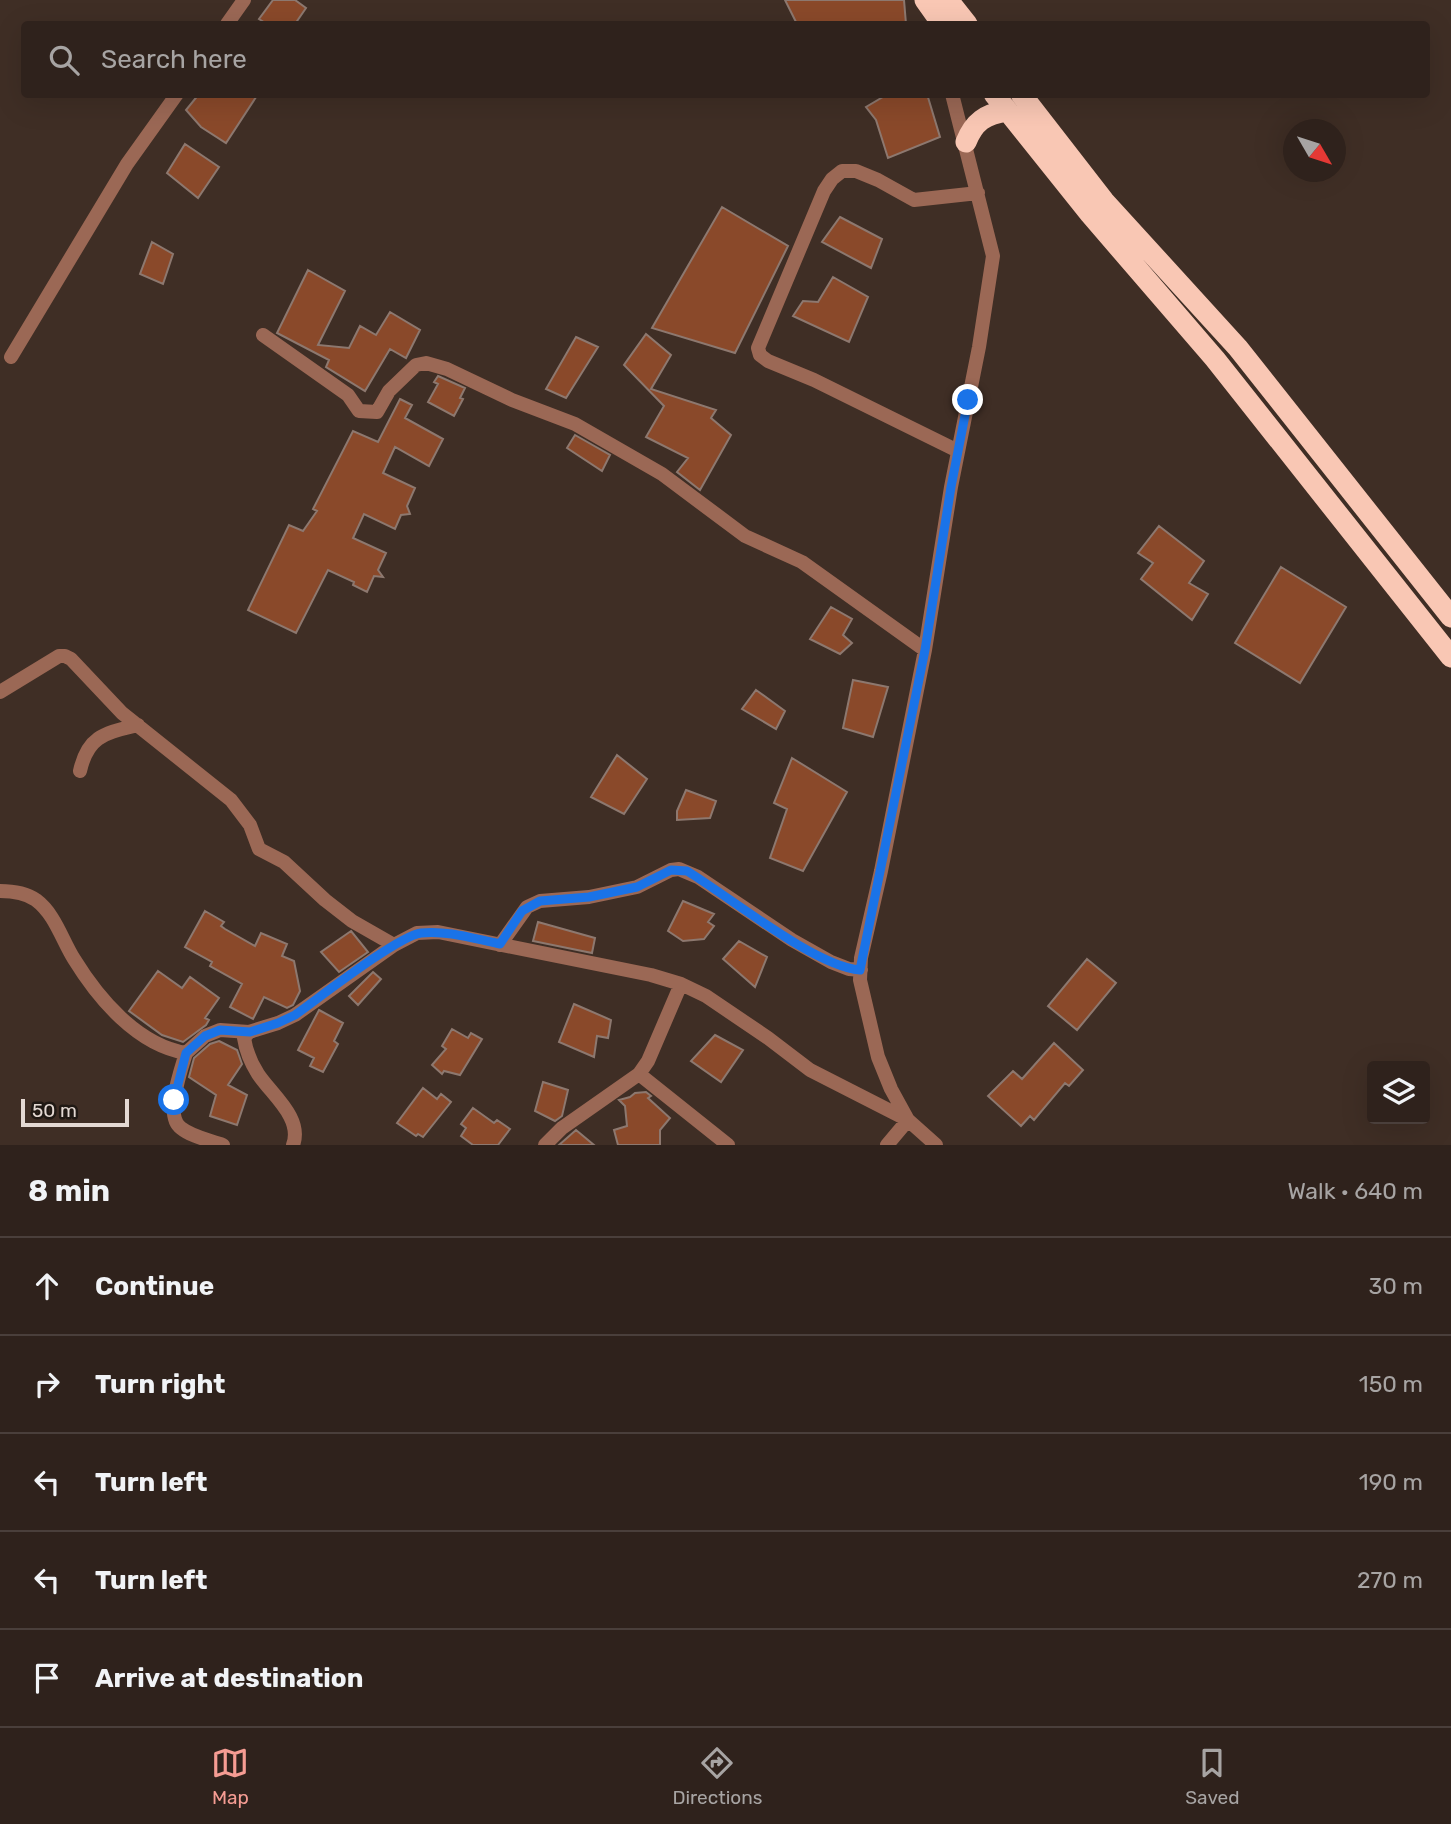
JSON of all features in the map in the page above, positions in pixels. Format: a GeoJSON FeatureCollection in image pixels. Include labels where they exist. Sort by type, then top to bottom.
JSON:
{"type":"FeatureCollection","features":[{"type":"Feature","properties":{"kind":"highway"},"geometry":{"type":"LineString","coordinates":[[925,0],[944,15]]}},
{"type":"Feature","properties":{"kind":"highway"},"geometry":{"type":"LineString","coordinates":[[1024,98],[1104,201],[1238,348],[1451,617]]}},
{"type":"Feature","properties":{"kind":"highway"},"geometry":{"type":"LineString","coordinates":[[966,142],[971,129],[980,119],[993,113],[1000,103],[1090,214],[1224,370],[1451,657]]}},
{"type":"Feature","properties":{"kind":"street"},"geometry":{"type":"LineString","coordinates":[[229,21],[244,0]]}},
{"type":"Feature","properties":{"kind":"street"},"geometry":{"type":"LineString","coordinates":[[11,357],[127,164],[174,98]]}},
{"type":"Feature","properties":{"kind":"street"},"geometry":{"type":"LineString","coordinates":[[908,1120],[878,1057],[860,970],[925,650],[993,256],[953,98]]}},
{"type":"Feature","properties":{"kind":"street"},"geometry":{"type":"LineString","coordinates":[[958,451],[814,380],[768,361],[760,355],[758,348],[824,191],[832,178],[842,171],[856,171],[914,200],[978,193]]}},
{"type":"Feature","properties":{"kind":"street"},"geometry":{"type":"LineString","coordinates":[[262,335],[348,395],[359,411],[377,412],[389,391],[416,365],[426,363],[447,369],[512,400],[575,424],[662,474],[745,536],[802,562],[925,650]]}},
{"type":"Feature","properties":{"kind":"street"},"geometry":{"type":"LineString","coordinates":[[0,692],[59,656],[65,656],[122,713],[231,800],[250,825],[258,849],[284,862],[352,921],[394,945]]}},
{"type":"Feature","properties":{"kind":"street"},"geometry":{"type":"LineString","coordinates":[[80,771],[83,756],[95,740],[117,730],[138,725]]}},
{"type":"Feature","properties":{"kind":"street"},"geometry":{"type":"LineString","coordinates":[[500,944],[527,907],[540,901],[589,897],[637,887],[671,870],[679,869],[698,877],[792,940],[831,962],[860,970]]}},
{"type":"Feature","properties":{"kind":"street"},"geometry":{"type":"LineString","coordinates":[[0,891],[13,891],[36,900],[52,918],[74,959],[106,1005],[144,1036],[186,1053]]}},
{"type":"Feature","properties":{"kind":"street"},"geometry":{"type":"LineString","coordinates":[[223,1145],[189,1133],[178,1127],[174,1119],[174,1100],[186,1053],[205,1036],[220,1030],[250,1032],[295,1015],[394,945],[417,933],[438,932],[651,975],[681,984],[706,996],[810,1070],[908,1120],[936,1145]]}},
{"type":"Feature","properties":{"kind":"street"},"geometry":{"type":"LineString","coordinates":[[545,1145],[562,1128],[639,1074],[648,1061],[681,984]]}},
{"type":"Feature","properties":{"kind":"street"},"geometry":{"type":"LineString","coordinates":[[250,1032],[244,1038],[246,1049],[257,1072],[293,1121],[297,1132],[293,1145]]}},
{"type":"Feature","properties":{"kind":"street"},"geometry":{"type":"LineString","coordinates":[[639,1074],[728,1145]]}},
{"type":"Feature","properties":{"kind":"street"},"geometry":{"type":"LineString","coordinates":[[887,1145],[908,1120]]}},
{"type":"Feature","properties":{"kind":"building"},"geometry":{"type":"Polygon","coordinates":[[[273,0],[295,0],[306,8],[297,21],[259,19],[273,0]]]}},
{"type":"Feature","properties":{"kind":"building"},"geometry":{"type":"Polygon","coordinates":[[[785,0],[904,0],[906,21],[796,21],[785,0]]]}},
{"type":"Feature","properties":{"kind":"building"},"geometry":{"type":"Polygon","coordinates":[[[196,98],[255,98],[226,143],[201,127],[186,110],[196,98]]]}},
{"type":"Feature","properties":{"kind":"building"},"geometry":{"type":"Polygon","coordinates":[[[881,98],[928,98],[940,137],[888,158],[876,120],[866,107],[881,98]]]}},
{"type":"Feature","properties":{"kind":"building"},"geometry":{"type":"Polygon","coordinates":[[[185,144],[219,167],[198,198],[167,173],[185,144]]]}},
{"type":"Feature","properties":{"kind":"building"},"geometry":{"type":"Polygon","coordinates":[[[722,207],[788,246],[735,353],[652,328],[722,207]]]}},
{"type":"Feature","properties":{"kind":"building"},"geometry":{"type":"Polygon","coordinates":[[[840,217],[882,239],[871,268],[822,242],[840,217]]]}},
{"type":"Feature","properties":{"kind":"building"},"geometry":{"type":"Polygon","coordinates":[[[152,242],[173,254],[163,284],[140,274],[152,242]]]}},
{"type":"Feature","properties":{"kind":"building"},"geometry":{"type":"Polygon","coordinates":[[[308,270],[345,291],[318,345],[349,348],[360,326],[376,335],[390,312],[420,330],[406,358],[390,349],[365,391],[326,367],[329,360],[277,333],[308,270]]]}},
{"type":"Feature","properties":{"kind":"building"},"geometry":{"type":"Polygon","coordinates":[[[833,277],[868,297],[849,342],[793,316],[803,301],[818,302],[833,277]]]}},
{"type":"Feature","properties":{"kind":"building"},"geometry":{"type":"Polygon","coordinates":[[[646,334],[671,355],[651,389],[716,410],[711,418],[731,435],[700,490],[677,472],[688,458],[646,437],[664,406],[624,365],[646,334]]]}},
{"type":"Feature","properties":{"kind":"building"},"geometry":{"type":"Polygon","coordinates":[[[576,337],[598,347],[566,398],[546,389],[576,337]]]}},
{"type":"Feature","properties":{"kind":"building"},"geometry":{"type":"Polygon","coordinates":[[[438,376],[465,388],[460,398],[463,399],[454,416],[428,402],[438,384],[434,382],[438,376]]]}},
{"type":"Feature","properties":{"kind":"building"},"geometry":{"type":"Polygon","coordinates":[[[400,399],[412,405],[405,418],[443,439],[429,466],[395,447],[383,473],[415,488],[407,506],[410,514],[401,515],[395,529],[364,514],[353,538],[386,553],[378,570],[383,577],[374,576],[367,592],[353,585],[354,582],[328,570],[296,633],[248,610],[289,525],[303,531],[317,511],[313,509],[353,431],[378,442],[400,399]]]}},
{"type":"Feature","properties":{"kind":"building"},"geometry":{"type":"Polygon","coordinates":[[[575,435],[610,455],[602,471],[567,448],[575,435]]]}},
{"type":"Feature","properties":{"kind":"building"},"geometry":{"type":"Polygon","coordinates":[[[1159,526],[1204,561],[1189,583],[1208,594],[1192,620],[1141,579],[1153,563],[1138,553],[1159,526]]]}},
{"type":"Feature","properties":{"kind":"building"},"geometry":{"type":"Polygon","coordinates":[[[1281,567],[1346,607],[1300,683],[1235,643],[1281,567]]]}},
{"type":"Feature","properties":{"kind":"building"},"geometry":{"type":"Polygon","coordinates":[[[831,607],[852,619],[843,635],[852,643],[840,654],[810,639],[831,607]]]}},
{"type":"Feature","properties":{"kind":"building"},"geometry":{"type":"Polygon","coordinates":[[[853,680],[888,687],[873,737],[843,728],[853,680]]]}},
{"type":"Feature","properties":{"kind":"building"},"geometry":{"type":"Polygon","coordinates":[[[756,690],[785,711],[776,729],[742,709],[756,690]]]}},
{"type":"Feature","properties":{"kind":"building"},"geometry":{"type":"Polygon","coordinates":[[[617,755],[647,779],[624,814],[591,797],[617,755]]]}},
{"type":"Feature","properties":{"kind":"building"},"geometry":{"type":"Polygon","coordinates":[[[792,758],[847,792],[803,871],[770,858],[787,809],[774,803],[792,758]]]}},
{"type":"Feature","properties":{"kind":"building"},"geometry":{"type":"Polygon","coordinates":[[[686,790],[716,801],[710,818],[677,820],[677,811],[686,790]]]}},
{"type":"Feature","properties":{"kind":"building"},"geometry":{"type":"Polygon","coordinates":[[[683,901],[714,914],[708,922],[714,926],[704,939],[683,941],[668,931],[683,901]]]}},
{"type":"Feature","properties":{"kind":"building"},"geometry":{"type":"Polygon","coordinates":[[[205,911],[224,922],[221,926],[225,929],[255,946],[261,933],[287,944],[282,956],[294,961],[300,991],[293,1005],[287,1008],[264,997],[253,1019],[230,1007],[242,984],[210,966],[212,962],[185,947],[205,911]]]}},
{"type":"Feature","properties":{"kind":"building"},"geometry":{"type":"Polygon","coordinates":[[[538,922],[595,938],[592,953],[533,941],[538,922]]]}},
{"type":"Feature","properties":{"kind":"building"},"geometry":{"type":"Polygon","coordinates":[[[351,931],[368,952],[339,972],[321,952],[351,931]]]}},
{"type":"Feature","properties":{"kind":"building"},"geometry":{"type":"Polygon","coordinates":[[[739,941],[767,957],[755,987],[723,959],[739,941]]]}},
{"type":"Feature","properties":{"kind":"building"},"geometry":{"type":"Polygon","coordinates":[[[1087,959],[1116,983],[1077,1030],[1048,1006],[1087,959]]]}},
{"type":"Feature","properties":{"kind":"building"},"geometry":{"type":"Polygon","coordinates":[[[158,971],[182,988],[190,977],[219,998],[205,1018],[209,1020],[206,1025],[183,1042],[162,1035],[129,1011],[158,971]]]}},
{"type":"Feature","properties":{"kind":"building"},"geometry":{"type":"Polygon","coordinates":[[[373,972],[381,979],[358,1005],[349,996],[373,972]]]}},
{"type":"Feature","properties":{"kind":"building"},"geometry":{"type":"Polygon","coordinates":[[[574,1004],[611,1020],[608,1038],[597,1036],[594,1057],[559,1042],[574,1004]]]}},
{"type":"Feature","properties":{"kind":"building"},"geometry":{"type":"Polygon","coordinates":[[[319,1010],[343,1023],[334,1041],[338,1044],[323,1072],[310,1066],[314,1058],[298,1050],[319,1010]]]}},
{"type":"Feature","properties":{"kind":"building"},"geometry":{"type":"Polygon","coordinates":[[[452,1029],[468,1038],[471,1033],[482,1039],[460,1075],[444,1071],[442,1074],[432,1065],[446,1049],[442,1046],[452,1029]]]}},
{"type":"Feature","properties":{"kind":"building"},"geometry":{"type":"Polygon","coordinates":[[[715,1035],[743,1050],[721,1082],[691,1061],[715,1035]]]}},
{"type":"Feature","properties":{"kind":"building"},"geometry":{"type":"Polygon","coordinates":[[[219,1041],[237,1050],[242,1064],[228,1085],[247,1095],[237,1125],[210,1116],[216,1095],[189,1077],[194,1058],[210,1044],[219,1041]]]}},
{"type":"Feature","properties":{"kind":"building"},"geometry":{"type":"Polygon","coordinates":[[[1054,1043],[1083,1070],[1069,1086],[1065,1083],[1034,1120],[1030,1116],[1021,1126],[988,1096],[1013,1071],[1022,1079],[1054,1043]]]}},
{"type":"Feature","properties":{"kind":"building"},"geometry":{"type":"Polygon","coordinates":[[[543,1082],[568,1090],[562,1116],[555,1121],[535,1111],[543,1082]]]}},
{"type":"Feature","properties":{"kind":"building"},"geometry":{"type":"Polygon","coordinates":[[[423,1088],[437,1099],[441,1094],[451,1102],[423,1137],[418,1134],[416,1136],[397,1123],[423,1088]]]}},
{"type":"Feature","properties":{"kind":"building"},"geometry":{"type":"Polygon","coordinates":[[[646,1092],[651,1096],[648,1098],[670,1118],[660,1130],[660,1145],[618,1145],[614,1130],[627,1126],[625,1106],[619,1100],[635,1093],[646,1092]]]}},
{"type":"Feature","properties":{"kind":"building"},"geometry":{"type":"Polygon","coordinates":[[[473,1108],[494,1123],[497,1120],[510,1129],[498,1145],[473,1145],[461,1136],[466,1128],[461,1124],[473,1108]]]}},
{"type":"Feature","properties":{"kind":"building"},"geometry":{"type":"Polygon","coordinates":[[[576,1130],[594,1145],[559,1145],[576,1130]]]}},
{"type":"Feature","properties":{"kind":"route"},"geometry":{"type":"LineString","coordinates":[[174,1100],[186,1053],[205,1036],[220,1030],[250,1032],[295,1015],[394,945],[417,933],[438,932],[500,944],[522,911],[540,901],[589,897],[637,887],[671,870],[687,871],[792,940],[831,962],[860,970],[925,650],[968,400]]}}]}
